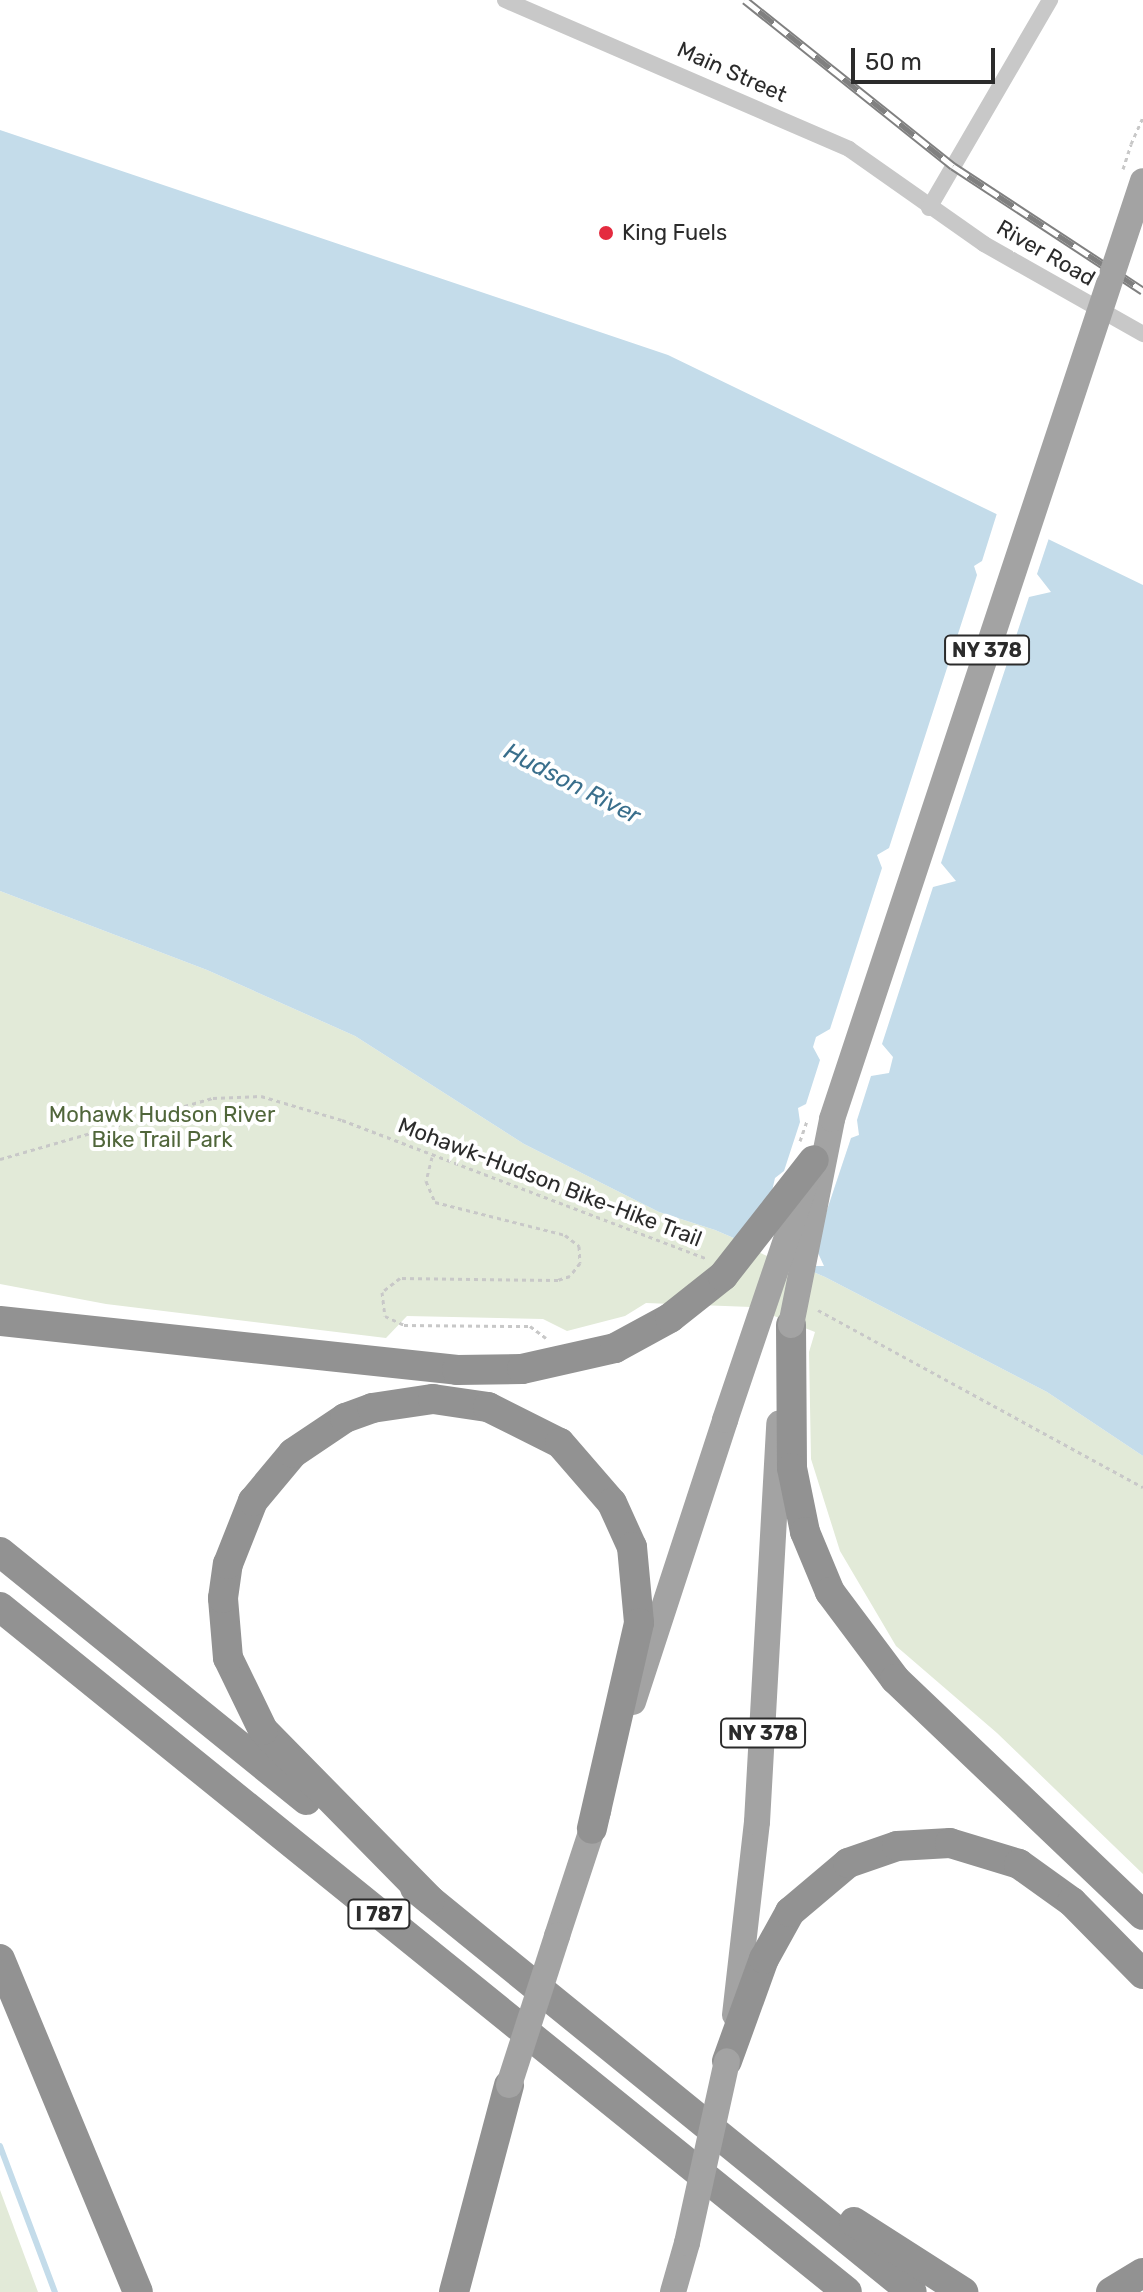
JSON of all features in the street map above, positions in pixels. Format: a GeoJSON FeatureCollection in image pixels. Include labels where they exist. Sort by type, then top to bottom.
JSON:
{"type":"FeatureCollection","features":[{"type":"Feature","properties":{"kind":"highway"},"geometry":{"type":"LineString","coordinates":[[0,1321],[457,1370],[522,1369],[615,1348],[670,1318],[723,1276],[806,1155]]}},
{"type":"Feature","properties":{"kind":"highway"},"geometry":{"type":"LineString","coordinates":[[798,1314],[784,1404],[792,1468],[805,1532],[849,1624],[895,1679],[1143,1915]]}},
{"type":"Feature","properties":{"kind":"highway"},"geometry":{"type":"LineString","coordinates":[[430,1900],[263,1730],[228,1658],[223,1598],[228,1564],[253,1501],[293,1453],[345,1418],[372,1408],[433,1399],[488,1407],[560,1443],[612,1503],[634,1558],[639,1623],[592,1829]]}},
{"type":"Feature","properties":{"kind":"highway","name":"I 787"},"geometry":{"type":"LineString","coordinates":[[0,1552],[912,2292]]}},
{"type":"Feature","properties":{"kind":"highway","name":"I 787"},"geometry":{"type":"LineString","coordinates":[[0,1607],[847,2292]]}},
{"type":"Feature","properties":{"kind":"highway"},"geometry":{"type":"LineString","coordinates":[[727,2061],[764,1959],[790,1912],[848,1863],[897,1846],[950,1843],[1019,1864],[1072,1902],[1143,1974]]}},
{"type":"Feature","properties":{"kind":"highway"},"geometry":{"type":"LineString","coordinates":[[0,1959],[138,2292]]}},
{"type":"Feature","properties":{"kind":"highway"},"geometry":{"type":"LineString","coordinates":[[454,2292],[509,2085]]}},
{"type":"Feature","properties":{"kind":"highway"},"geometry":{"type":"LineString","coordinates":[[685,2108],[963,2292]]}},
{"type":"Feature","properties":{"kind":"highway"},"geometry":{"type":"LineString","coordinates":[[759,2220],[831,2292]]}},
{"type":"Feature","properties":{"kind":"highway"},"geometry":{"type":"LineString","coordinates":[[1111,2292],[1143,2273]]}},
{"type":"Feature","properties":{"kind":"main road","name":"NY 378"},"geometry":{"type":"LineString","coordinates":[[442,2292],[725,1420],[806,1155],[1132,178]]}},
{"type":"Feature","properties":{"kind":"main road","name":"NY 378"},"geometry":{"type":"LineString","coordinates":[[798,1314],[821,1115]]}},
{"type":"Feature","properties":{"kind":"main road","name":"NY 378"},"geometry":{"type":"LineString","coordinates":[[673,2292],[687,2243],[727,2061],[757,1822],[784,1404]]}},
{"type":"Feature","properties":{"kind":"street","name":"Main Street"},"geometry":{"type":"LineString","coordinates":[[505,0],[849,149],[929,208]]}},
{"type":"Feature","properties":{"kind":"street"},"geometry":{"type":"LineString","coordinates":[[929,208],[1050,0]]}},
{"type":"Feature","properties":{"kind":"street","name":"River Road"},"geometry":{"type":"LineString","coordinates":[[929,208],[1143,334]]}},
{"type":"Feature","properties":{"kind":"path"},"geometry":{"type":"LineString","coordinates":[[1132,178],[1131,144],[1143,117]]}},
{"type":"Feature","properties":{"kind":"path","name":"Mohawk-Hudson Bike-Hike Trail"},"geometry":{"type":"LineString","coordinates":[[0,1159],[213,1098],[249,1095],[302,1107],[432,1157],[651,1233],[709,1259]]}},
{"type":"Feature","properties":{"kind":"path"},"geometry":{"type":"LineString","coordinates":[[806,1155],[821,1115]]}},
{"type":"Feature","properties":{"kind":"path"},"geometry":{"type":"LineString","coordinates":[[432,1157],[426,1181],[435,1202],[565,1235],[579,1246],[580,1263],[570,1276],[558,1280],[400,1278],[382,1292],[385,1316],[404,1325],[530,1326],[550,1345]]}},
{"type":"Feature","properties":{"kind":"path"},"geometry":{"type":"LineString","coordinates":[[798,1314],[1143,1487]]}},
{"type":"Feature","properties":{"kind":"green space","name":"Mohawk Hudson River Bike Trail Park"},"geometry":{"type":"Polygon","coordinates":[[[0,891],[207,970],[355,1036],[524,1144],[659,1212],[715,1230],[825,1277],[1047,1392],[1143,1456],[1143,1874],[997,1733],[896,1646],[840,1551],[811,1459],[809,1352],[815,1332],[751,1307],[646,1303],[625,1316],[567,1331],[543,1319],[407,1316],[386,1338],[106,1304],[0,1284],[0,891]]]}},
{"type":"Feature","properties":{"kind":"green space"},"geometry":{"type":"Polygon","coordinates":[[[0,2190],[38,2292],[0,2292],[0,2190]]]}},
{"type":"Feature","properties":{"kind":"water","name":"Hudson River"},"geometry":{"type":"Polygon","coordinates":[[[0,130],[668,355],[1143,585],[1143,1456],[1047,1392],[825,1277],[715,1230],[659,1212],[524,1144],[355,1036],[207,970],[0,891],[0,130]]]}},
{"type":"Feature","properties":{"kind":"pier"},"geometry":{"type":"Polygon","coordinates":[[[998,510],[1050,535],[1037,574],[1051,592],[1029,597],[941,863],[956,881],[933,887],[882,1044],[893,1057],[889,1073],[871,1076],[857,1120],[859,1135],[851,1138],[824,1219],[818,1253],[824,1266],[816,1266],[813,1276],[758,1252],[775,1178],[784,1171],[800,1122],[798,1108],[806,1104],[820,1060],[813,1047],[816,1037],[830,1029],[882,868],[877,855],[889,848],[977,575],[974,566],[982,561],[998,510]]]}},
{"type":"Feature","properties":{"kind":"waterway"},"geometry":{"type":"LineString","coordinates":[[0,2146],[55,2292]]}},
{"type":"Feature","properties":{"kind":"railway"},"geometry":{"type":"LineString","coordinates":[[745,0],[953,166],[1143,291]]}},
{"type":"Feature","properties":{"kind":"place","name":"King Fuels"},"geometry":{"type":"Point","coordinates":[606,233]}}]}
